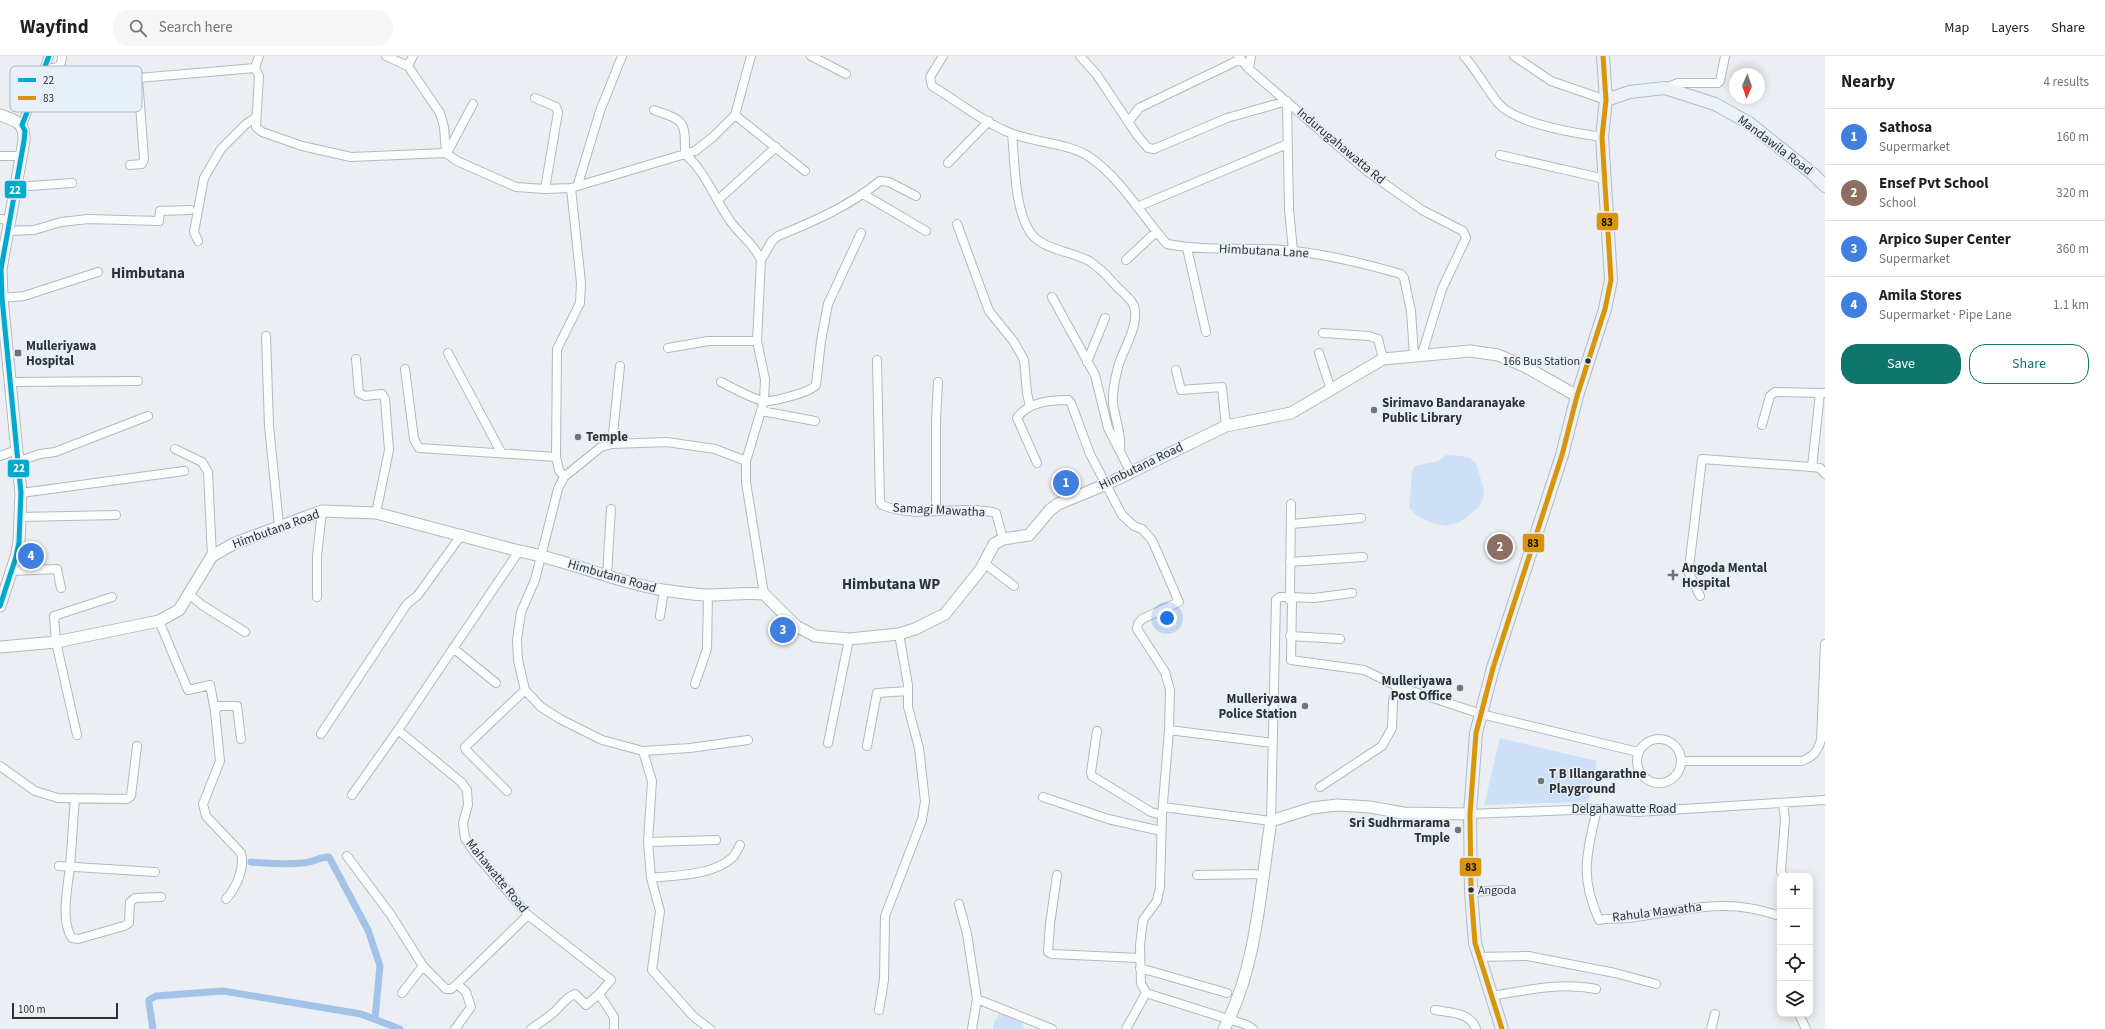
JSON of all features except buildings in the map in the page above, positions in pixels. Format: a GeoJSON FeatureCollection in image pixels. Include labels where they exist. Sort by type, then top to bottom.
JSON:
{"type":"FeatureCollection","features":[{"type":"Feature","properties":{"kind":"main road"},"geometry":{"type":"LineString","coordinates":[[1502,1029],[1475,943],[1471,892],[1470,814],[1476,732],[1493,668],[1562,455],[1577,396],[1605,309],[1611,280],[1602,137],[1606,100],[1603,56]]}},
{"type":"Feature","properties":{"kind":"main road","name":"Mandawila Road"},"geometry":{"type":"LineString","coordinates":[[1606,100],[1630,92],[1665,88],[1715,104],[1749,123],[1814,174],[1825,186]]}},
{"type":"Feature","properties":{"kind":"street"},"geometry":{"type":"LineString","coordinates":[[46,66],[49,56]]}},
{"type":"Feature","properties":{"kind":"street"},"geometry":{"type":"LineString","coordinates":[[59,66],[62,61],[62,56]]}},
{"type":"Feature","properties":{"kind":"street"},"geometry":{"type":"LineString","coordinates":[[259,56],[255,68],[259,76],[255,118],[256,126],[262,132],[302,146],[352,157],[446,153],[457,161],[516,187],[545,190],[574,186],[695,151],[713,137],[735,115],[751,56]]}},
{"type":"Feature","properties":{"kind":"street"},"geometry":{"type":"LineString","coordinates":[[386,56],[408,66],[440,113],[444,127],[446,153]]}},
{"type":"Feature","properties":{"kind":"street"},"geometry":{"type":"LineString","coordinates":[[408,66],[413,56]]}},
{"type":"Feature","properties":{"kind":"street"},"geometry":{"type":"LineString","coordinates":[[564,477],[559,470],[556,457],[557,349],[580,303],[581,282],[574,186],[600,111],[622,56]]}},
{"type":"Feature","properties":{"kind":"street"},"geometry":{"type":"LineString","coordinates":[[811,56],[846,74]]}},
{"type":"Feature","properties":{"kind":"street","name":"Himbutana Lane"},"geometry":{"type":"LineString","coordinates":[[943,56],[930,77],[932,86],[988,121],[1012,134],[1071,149],[1090,157],[1102,167],[1167,244],[1187,248],[1293,251],[1350,260],[1401,274],[1404,278],[1418,354]]}},
{"type":"Feature","properties":{"kind":"street"},"geometry":{"type":"LineString","coordinates":[[1080,56],[1097,75],[1137,135],[1148,148],[1154,150],[1228,118],[1287,100],[1289,209],[1293,251]]}},
{"type":"Feature","properties":{"kind":"street"},"geometry":{"type":"LineString","coordinates":[[1249,69],[1251,56]]}},
{"type":"Feature","properties":{"kind":"street"},"geometry":{"type":"LineString","coordinates":[[1464,56],[1477,71],[1498,104],[1511,115],[1570,133],[1602,137]]}},
{"type":"Feature","properties":{"kind":"street"},"geometry":{"type":"LineString","coordinates":[[1514,56],[1551,81],[1606,100]]}},
{"type":"Feature","properties":{"kind":"street"},"geometry":{"type":"LineString","coordinates":[[1665,88],[1678,83],[1718,83],[1725,56]]}},
{"type":"Feature","properties":{"kind":"street"},"geometry":{"type":"LineString","coordinates":[[1129,121],[1139,108],[1240,58]]}},
{"type":"Feature","properties":{"kind":"street","name":"Indurugahawatta Rd"},"geometry":{"type":"LineString","coordinates":[[1240,58],[1249,69],[1287,100],[1368,172],[1422,210],[1463,231],[1466,238],[1442,288],[1418,354]]}},
{"type":"Feature","properties":{"kind":"street"},"geometry":{"type":"LineString","coordinates":[[142,78],[255,68]]}},
{"type":"Feature","properties":{"kind":"street"},"geometry":{"type":"LineString","coordinates":[[535,98],[556,107],[558,112],[545,190]]}},
{"type":"Feature","properties":{"kind":"street"},"geometry":{"type":"LineString","coordinates":[[446,153],[473,104]]}},
{"type":"Feature","properties":{"kind":"street"},"geometry":{"type":"LineString","coordinates":[[654,110],[677,118],[682,123],[685,130],[685,154],[694,162],[731,222],[757,249],[761,260],[757,341],[765,379],[764,401],[746,460],[746,482],[764,594],[796,626],[816,636],[849,639],[899,634],[915,629],[945,614],[984,563],[994,544],[1003,539]]}},
{"type":"Feature","properties":{"kind":"street"},"geometry":{"type":"LineString","coordinates":[[22,125],[27,112]]}},
{"type":"Feature","properties":{"kind":"street"},"geometry":{"type":"LineString","coordinates":[[130,164],[142,164],[144,159],[141,112]]}},
{"type":"Feature","properties":{"kind":"street"},"geometry":{"type":"LineString","coordinates":[[0,115],[22,125],[25,131],[15,186],[5,223],[1,269],[4,363],[12,382],[21,494],[21,517],[19,542],[12,571],[0,606]]}},
{"type":"Feature","properties":{"kind":"street"},"geometry":{"type":"LineString","coordinates":[[735,115],[805,171]]}},
{"type":"Feature","properties":{"kind":"street"},"geometry":{"type":"LineString","coordinates":[[198,241],[194,232],[204,178],[221,148],[246,124],[255,118]]}},
{"type":"Feature","properties":{"kind":"street"},"geometry":{"type":"LineString","coordinates":[[948,163],[988,121]]}},
{"type":"Feature","properties":{"kind":"street"},"geometry":{"type":"LineString","coordinates":[[1012,134],[1017,190],[1024,220],[1030,232],[1038,241],[1088,261],[1101,269],[1130,300],[1134,307],[1134,321],[1118,367],[1113,391],[1113,404],[1121,437],[1120,451]]}},
{"type":"Feature","properties":{"kind":"street"},"geometry":{"type":"LineString","coordinates":[[1137,207],[1287,144]]}},
{"type":"Feature","properties":{"kind":"street"},"geometry":{"type":"LineString","coordinates":[[718,200],[776,148]]}},
{"type":"Feature","properties":{"kind":"street"},"geometry":{"type":"LineString","coordinates":[[1500,155],[1605,179]]}},
{"type":"Feature","properties":{"kind":"street"},"geometry":{"type":"LineString","coordinates":[[0,156],[21,156]]}},
{"type":"Feature","properties":{"kind":"street"},"geometry":{"type":"LineString","coordinates":[[761,260],[772,240],[778,236],[824,217],[863,194],[880,181],[889,182],[916,196]]}},
{"type":"Feature","properties":{"kind":"street"},"geometry":{"type":"LineString","coordinates":[[15,186],[72,183]]}},
{"type":"Feature","properties":{"kind":"street"},"geometry":{"type":"LineString","coordinates":[[863,194],[926,231]]}},
{"type":"Feature","properties":{"kind":"street"},"geometry":{"type":"LineString","coordinates":[[5,223],[34,230],[61,222],[88,218],[159,221],[160,211],[190,210]]}},
{"type":"Feature","properties":{"kind":"street"},"geometry":{"type":"LineString","coordinates":[[957,224],[989,311],[1014,342],[1024,360],[1027,393],[1030,406]]}},
{"type":"Feature","properties":{"kind":"street"},"geometry":{"type":"LineString","coordinates":[[1126,260],[1156,232]]}},
{"type":"Feature","properties":{"kind":"street"},"geometry":{"type":"LineString","coordinates":[[721,382],[764,401],[806,393],[813,389],[816,385],[821,341],[828,304],[861,233]]}},
{"type":"Feature","properties":{"kind":"street"},"geometry":{"type":"LineString","coordinates":[[1187,248],[1206,332]]}},
{"type":"Feature","properties":{"kind":"street"},"geometry":{"type":"LineString","coordinates":[[2,298],[24,296],[98,272]]}},
{"type":"Feature","properties":{"kind":"street"},"geometry":{"type":"LineString","coordinates":[[1052,296],[1095,376],[1108,428],[1130,471]]}},
{"type":"Feature","properties":{"kind":"street"},"geometry":{"type":"LineString","coordinates":[[1087,362],[1105,318]]}},
{"type":"Feature","properties":{"kind":"street"},"geometry":{"type":"LineString","coordinates":[[1322,333],[1369,336],[1378,340],[1383,359]]}},
{"type":"Feature","properties":{"kind":"street"},"geometry":{"type":"LineString","coordinates":[[266,336],[269,426],[279,525]]}},
{"type":"Feature","properties":{"kind":"street"},"geometry":{"type":"LineString","coordinates":[[668,348],[708,341],[757,341]]}},
{"type":"Feature","properties":{"kind":"street","name":"Himbutana Road"},"geometry":{"type":"LineString","coordinates":[[1003,539],[1029,534],[1050,510],[1058,504],[1107,484],[1130,471],[1226,426],[1291,413],[1383,359],[1418,354],[1470,351],[1498,355],[1526,367],[1577,396]]}},
{"type":"Feature","properties":{"kind":"street"},"geometry":{"type":"LineString","coordinates":[[448,353],[502,452]]}},
{"type":"Feature","properties":{"kind":"street"},"geometry":{"type":"LineString","coordinates":[[1319,353],[1331,390]]}},
{"type":"Feature","properties":{"kind":"street"},"geometry":{"type":"LineString","coordinates":[[356,360],[359,393],[365,396],[382,394],[385,399],[389,450],[376,513]]}},
{"type":"Feature","properties":{"kind":"street","name":"Samagi Mawatha"},"geometry":{"type":"LineString","coordinates":[[877,360],[880,502],[882,505],[891,509],[936,511],[984,510],[996,513],[1003,539]]}},
{"type":"Feature","properties":{"kind":"street"},"geometry":{"type":"LineString","coordinates":[[612,444],[620,366]]}},
{"type":"Feature","properties":{"kind":"street"},"geometry":{"type":"LineString","coordinates":[[405,368],[414,438],[418,448],[502,452],[556,457]]}},
{"type":"Feature","properties":{"kind":"street"},"geometry":{"type":"LineString","coordinates":[[1176,370],[1181,390],[1222,387],[1226,426]]}},
{"type":"Feature","properties":{"kind":"street"},"geometry":{"type":"LineString","coordinates":[[12,382],[138,381]]}},
{"type":"Feature","properties":{"kind":"street"},"geometry":{"type":"LineString","coordinates":[[936,511],[936,421],[938,382]]}},
{"type":"Feature","properties":{"kind":"street"},"geometry":{"type":"LineString","coordinates":[[1762,425],[1770,396],[1775,392],[1823,393],[1812,467]]}},
{"type":"Feature","properties":{"kind":"street"},"geometry":{"type":"LineString","coordinates":[[1036,463],[1017,418],[1021,412],[1030,406],[1050,400],[1068,400],[1071,403],[1090,454],[1122,515],[1134,526],[1142,529],[1152,540],[1179,602],[1142,619],[1137,629],[1165,672],[1170,690],[1169,730],[1162,811],[1160,887],[1157,901],[1143,920],[1139,958],[1141,983],[1146,993],[1226,1024],[1247,1025],[1253,1029]]}},
{"type":"Feature","properties":{"kind":"street"},"geometry":{"type":"LineString","coordinates":[[762,410],[815,421]]}},
{"type":"Feature","properties":{"kind":"street"},"geometry":{"type":"LineString","coordinates":[[0,456],[18,456],[55,452],[148,416]]}},
{"type":"Feature","properties":{"kind":"street"},"geometry":{"type":"LineString","coordinates":[[746,460],[715,449],[667,442],[612,444],[601,447],[564,477],[558,488],[543,556],[536,580],[521,612],[517,640],[518,660],[525,690],[541,708],[602,740],[643,751],[690,748],[748,740]]}},
{"type":"Feature","properties":{"kind":"street"},"geometry":{"type":"LineString","coordinates":[[0,646],[56,642],[159,621],[179,610],[190,595],[212,556],[208,472],[202,462],[175,449]]}},
{"type":"Feature","properties":{"kind":"street"},"geometry":{"type":"LineString","coordinates":[[1700,596],[1689,573],[1689,568],[1702,460],[1812,467],[1820,468],[1825,474]]}},
{"type":"Feature","properties":{"kind":"street"},"geometry":{"type":"LineString","coordinates":[[21,494],[184,471]]}},
{"type":"Feature","properties":{"kind":"street"},"geometry":{"type":"LineString","coordinates":[[1292,504],[1290,562],[1291,660],[1355,667],[1397,686],[1481,714],[1638,752]]}},
{"type":"Feature","properties":{"kind":"street"},"geometry":{"type":"LineString","coordinates":[[607,575],[611,509]]}},
{"type":"Feature","properties":{"kind":"street"},"geometry":{"type":"LineString","coordinates":[[317,598],[317,556],[322,511]]}},
{"type":"Feature","properties":{"kind":"street","name":"Himbutana Road"},"geometry":{"type":"LineString","coordinates":[[212,556],[235,543],[279,525],[322,511],[376,513],[462,534],[519,551],[543,556],[627,582],[664,590],[708,595],[747,592],[764,594]]}},
{"type":"Feature","properties":{"kind":"street"},"geometry":{"type":"LineString","coordinates":[[21,517],[116,515]]}},
{"type":"Feature","properties":{"kind":"street"},"geometry":{"type":"LineString","coordinates":[[1291,524],[1360,518]]}},
{"type":"Feature","properties":{"kind":"street"},"geometry":{"type":"LineString","coordinates":[[321,734],[407,604],[418,595],[462,534]]}},
{"type":"Feature","properties":{"kind":"street"},"geometry":{"type":"LineString","coordinates":[[352,795],[398,730],[519,551]]}},
{"type":"Feature","properties":{"kind":"street"},"geometry":{"type":"LineString","coordinates":[[1290,562],[1364,557]]}},
{"type":"Feature","properties":{"kind":"street"},"geometry":{"type":"LineString","coordinates":[[984,563],[1014,586]]}},
{"type":"Feature","properties":{"kind":"street"},"geometry":{"type":"LineString","coordinates":[[12,571],[57,569],[61,588]]}},
{"type":"Feature","properties":{"kind":"street"},"geometry":{"type":"LineString","coordinates":[[660,616],[664,590]]}},
{"type":"Feature","properties":{"kind":"street"},"geometry":{"type":"LineString","coordinates":[[1226,1024],[1250,955],[1271,821],[1276,600],[1280,596],[1287,596],[1291,600],[1352,593]]}},
{"type":"Feature","properties":{"kind":"street"},"geometry":{"type":"LineString","coordinates":[[190,595],[202,605],[245,632]]}},
{"type":"Feature","properties":{"kind":"street"},"geometry":{"type":"LineString","coordinates":[[695,684],[707,649],[708,595]]}},
{"type":"Feature","properties":{"kind":"street"},"geometry":{"type":"LineString","coordinates":[[77,735],[56,642],[54,616],[112,597]]}},
{"type":"Feature","properties":{"kind":"street"},"geometry":{"type":"LineString","coordinates":[[159,621],[188,690],[210,685],[215,711],[220,761],[203,804],[206,816],[241,853],[243,859],[236,888],[226,899]]}},
{"type":"Feature","properties":{"kind":"street"},"geometry":{"type":"LineString","coordinates":[[879,1010],[884,980],[885,916],[922,820],[925,801],[919,748],[908,707],[908,691],[899,634]]}},
{"type":"Feature","properties":{"kind":"street"},"geometry":{"type":"LineString","coordinates":[[1290,636],[1340,640]]}},
{"type":"Feature","properties":{"kind":"street"},"geometry":{"type":"LineString","coordinates":[[828,743],[849,639]]}},
{"type":"Feature","properties":{"kind":"street"},"geometry":{"type":"LineString","coordinates":[[1682,761],[1802,761],[1812,757],[1818,751],[1821,740],[1825,644]]}},
{"type":"Feature","properties":{"kind":"street"},"geometry":{"type":"LineString","coordinates":[[453,648],[496,683]]}},
{"type":"Feature","properties":{"kind":"street"},"geometry":{"type":"LineString","coordinates":[[1320,787],[1382,746],[1392,728],[1393,701],[1397,686]]}},
{"type":"Feature","properties":{"kind":"street"},"geometry":{"type":"LineString","coordinates":[[508,791],[466,750],[465,747],[525,690]]}},
{"type":"Feature","properties":{"kind":"street"},"geometry":{"type":"LineString","coordinates":[[867,746],[877,693],[908,691]]}},
{"type":"Feature","properties":{"kind":"street"},"geometry":{"type":"LineString","coordinates":[[215,711],[219,706],[237,706],[241,739]]}},
{"type":"Feature","properties":{"kind":"street","name":"Mahawatte Road"},"geometry":{"type":"LineString","coordinates":[[398,730],[461,782],[467,790],[468,805],[463,823],[465,838],[500,884],[528,915],[611,980],[599,994]]}},
{"type":"Feature","properties":{"kind":"street"},"geometry":{"type":"LineString","coordinates":[[1169,730],[1273,743]]}},
{"type":"Feature","properties":{"kind":"street"},"geometry":{"type":"LineString","coordinates":[[1097,731],[1091,772],[1092,776],[1151,812],[1162,811],[1271,821],[1312,808],[1337,805],[1370,807],[1403,813],[1470,814]]}},
{"type":"Feature","properties":{"kind":"street"},"geometry":{"type":"LineString","coordinates":[[1664,739],[1676,747],[1682,761],[1681,768],[1672,780],[1658,784],[1644,779],[1640,773],[1636,759],[1638,752],[1648,741],[1664,739]]}},
{"type":"Feature","properties":{"kind":"street"},"geometry":{"type":"LineString","coordinates":[[0,766],[35,791],[58,798],[127,799],[131,796],[137,746]]}},
{"type":"Feature","properties":{"kind":"street"},"geometry":{"type":"LineString","coordinates":[[643,751],[652,781],[648,842],[651,878],[660,911],[652,970],[694,1017],[710,1029]]}},
{"type":"Feature","properties":{"kind":"street"},"geometry":{"type":"LineString","coordinates":[[1043,797],[1108,819],[1162,831]]}},
{"type":"Feature","properties":{"kind":"street"},"geometry":{"type":"LineString","coordinates":[[75,798],[70,868],[66,895],[68,932],[72,938],[78,939],[124,926],[129,923],[130,902],[135,898],[161,897]]}},
{"type":"Feature","properties":{"kind":"street","name":"Delgahawatte Road"},"geometry":{"type":"LineString","coordinates":[[1470,814],[1597,808],[1637,812],[1825,800]]}},
{"type":"Feature","properties":{"kind":"street"},"geometry":{"type":"LineString","coordinates":[[1782,873],[1785,819],[1783,803]]}},
{"type":"Feature","properties":{"kind":"street","name":"Rahula Mawatha"},"geometry":{"type":"LineString","coordinates":[[1597,808],[1586,855],[1587,881],[1592,905],[1599,920],[1629,918],[1717,905],[1765,911],[1777,915]]}},
{"type":"Feature","properties":{"kind":"street"},"geometry":{"type":"LineString","coordinates":[[648,842],[716,840]]}},
{"type":"Feature","properties":{"kind":"street"},"geometry":{"type":"LineString","coordinates":[[651,878],[685,875],[714,868],[732,858],[740,845]]}},
{"type":"Feature","properties":{"kind":"street"},"geometry":{"type":"LineString","coordinates":[[347,856],[391,915],[423,966],[446,989],[451,989],[457,984],[528,915]]}},
{"type":"Feature","properties":{"kind":"street"},"geometry":{"type":"LineString","coordinates":[[60,866],[70,868],[155,872]]}},
{"type":"Feature","properties":{"kind":"street"},"geometry":{"type":"LineString","coordinates":[[1197,875],[1263,874]]}},
{"type":"Feature","properties":{"kind":"street"},"geometry":{"type":"LineString","coordinates":[[1057,875],[1050,924],[1048,952],[1052,954],[1139,958]]}},
{"type":"Feature","properties":{"kind":"street"},"geometry":{"type":"LineString","coordinates":[[1471,892],[1504,890]]}},
{"type":"Feature","properties":{"kind":"street"},"geometry":{"type":"LineString","coordinates":[[959,904],[967,934],[977,999],[972,1029]]}},
{"type":"Feature","properties":{"kind":"street"},"geometry":{"type":"LineString","coordinates":[[1479,957],[1528,956],[1615,973],[1656,984]]}},
{"type":"Feature","properties":{"kind":"street"},"geometry":{"type":"LineString","coordinates":[[402,993],[423,966]]}},
{"type":"Feature","properties":{"kind":"street"},"geometry":{"type":"LineString","coordinates":[[1140,968],[1227,993]]}},
{"type":"Feature","properties":{"kind":"street"},"geometry":{"type":"LineString","coordinates":[[455,1029],[471,1007],[466,992],[457,984]]}},
{"type":"Feature","properties":{"kind":"street"},"geometry":{"type":"LineString","coordinates":[[1492,996],[1559,985],[1576,985],[1596,989]]}},
{"type":"Feature","properties":{"kind":"street"},"geometry":{"type":"LineString","coordinates":[[1126,1029],[1146,993]]}},
{"type":"Feature","properties":{"kind":"street"},"geometry":{"type":"LineString","coordinates":[[531,1029],[554,1012],[563,1000],[575,994],[586,1006],[599,994],[614,1017],[614,1029]]}},
{"type":"Feature","properties":{"kind":"street"},"geometry":{"type":"LineString","coordinates":[[977,999],[1052,1029]]}},
{"type":"Feature","properties":{"kind":"street"},"geometry":{"type":"LineString","coordinates":[[1435,1010],[1466,1016],[1474,1021],[1476,1029]]}},
{"type":"Feature","properties":{"kind":"street"},"geometry":{"type":"LineString","coordinates":[[1711,1029],[1715,1014]]}},
{"type":"Feature","properties":{"kind":"street"},"geometry":{"type":"LineString","coordinates":[[1800,1017],[1806,1029]]}},
{"type":"Feature","properties":{"kind":"shaded area"},"geometry":{"type":"Polygon","coordinates":[[[1446,455],[1469,457],[1476,463],[1484,490],[1483,499],[1479,507],[1460,522],[1446,526],[1432,523],[1416,515],[1409,508],[1414,466],[1438,461],[1446,455]]]}},
{"type":"Feature","properties":{"kind":"shaded area","name":"T B Illangarathne Playground"},"geometry":{"type":"Polygon","coordinates":[[[1500,738],[1597,761],[1588,802],[1484,805],[1500,738]]]}},
{"type":"Feature","properties":{"kind":"shaded area"},"geometry":{"type":"Polygon","coordinates":[[[1000,1012],[1022,1022],[1024,1029],[993,1029],[994,1023],[1000,1012]]]}},
{"type":"Feature","properties":{"kind":"waterway"},"geometry":{"type":"LineString","coordinates":[[251,862],[296,864],[329,857],[368,930],[380,966],[375,1018]]}},
{"type":"Feature","properties":{"kind":"waterway"},"geometry":{"type":"LineString","coordinates":[[153,1029],[149,1000],[156,996],[223,991],[361,1014],[400,1029]]}},
{"type":"Feature","properties":{"kind":"transit line","name":"22"},"geometry":{"type":"LineString","coordinates":[[45,66],[49,56]]}},
{"type":"Feature","properties":{"kind":"transit line","name":"83"},"geometry":{"type":"LineString","coordinates":[[1502,1029],[1475,943],[1471,892],[1470,814],[1476,733],[1493,668],[1562,455],[1577,396],[1605,309],[1611,280],[1602,137],[1606,100],[1603,56]]}},
{"type":"Feature","properties":{"kind":"transit line","name":"22"},"geometry":{"type":"LineString","coordinates":[[0,606],[16,557],[19,542],[21,493],[2,298],[1,269],[24,141],[25,131],[22,125],[27,112]]}},
{"type":"Feature","properties":{"kind":"place","name":"Mulleriyawa Hospital"},"geometry":{"type":"Point","coordinates":[18,353]}},
{"type":"Feature","properties":{"kind":"place","name":"166 Bus Station"},"geometry":{"type":"Point","coordinates":[1588,361]}},
{"type":"Feature","properties":{"kind":"place","name":"Sirimavo Bandaranayake Public Library"},"geometry":{"type":"Point","coordinates":[1374,410]}},
{"type":"Feature","properties":{"kind":"place","name":"Temple"},"geometry":{"type":"Point","coordinates":[578,437]}},
{"type":"Feature","properties":{"kind":"place","name":"Sathosa"},"geometry":{"type":"Point","coordinates":[1066,483]}},
{"type":"Feature","properties":{"kind":"place","name":"Ensef Pvt School"},"geometry":{"type":"Point","coordinates":[1500,547]}},
{"type":"Feature","properties":{"kind":"place","name":"Amila Stores"},"geometry":{"type":"Point","coordinates":[31,556]}},
{"type":"Feature","properties":{"kind":"place","name":"Angoda Mental Hospital"},"geometry":{"type":"Point","coordinates":[1673,575]}},
{"type":"Feature","properties":{"kind":"place","name":"Arpico Super Center"},"geometry":{"type":"Point","coordinates":[783,630]}},
{"type":"Feature","properties":{"kind":"place","name":"Mulleriyawa Post Office"},"geometry":{"type":"Point","coordinates":[1460,688]}},
{"type":"Feature","properties":{"kind":"place","name":"Mulleriyawa Police Station"},"geometry":{"type":"Point","coordinates":[1305,706]}},
{"type":"Feature","properties":{"kind":"place","name":"T B Illangarathne Playground"},"geometry":{"type":"Point","coordinates":[1541,781]}},
{"type":"Feature","properties":{"kind":"place","name":"Sri Sudhrmarama Tmple"},"geometry":{"type":"Point","coordinates":[1458,830]}},
{"type":"Feature","properties":{"kind":"place","name":"Angoda"},"geometry":{"type":"Point","coordinates":[1471,890]}},
{"type":"Feature","properties":{"kind":"district","name":"Himbutana"},"geometry":{"type":"Point","coordinates":[148,273]}},
{"type":"Feature","properties":{"kind":"district","name":"Himbutana WP"},"geometry":{"type":"Point","coordinates":[891,584]}}]}
